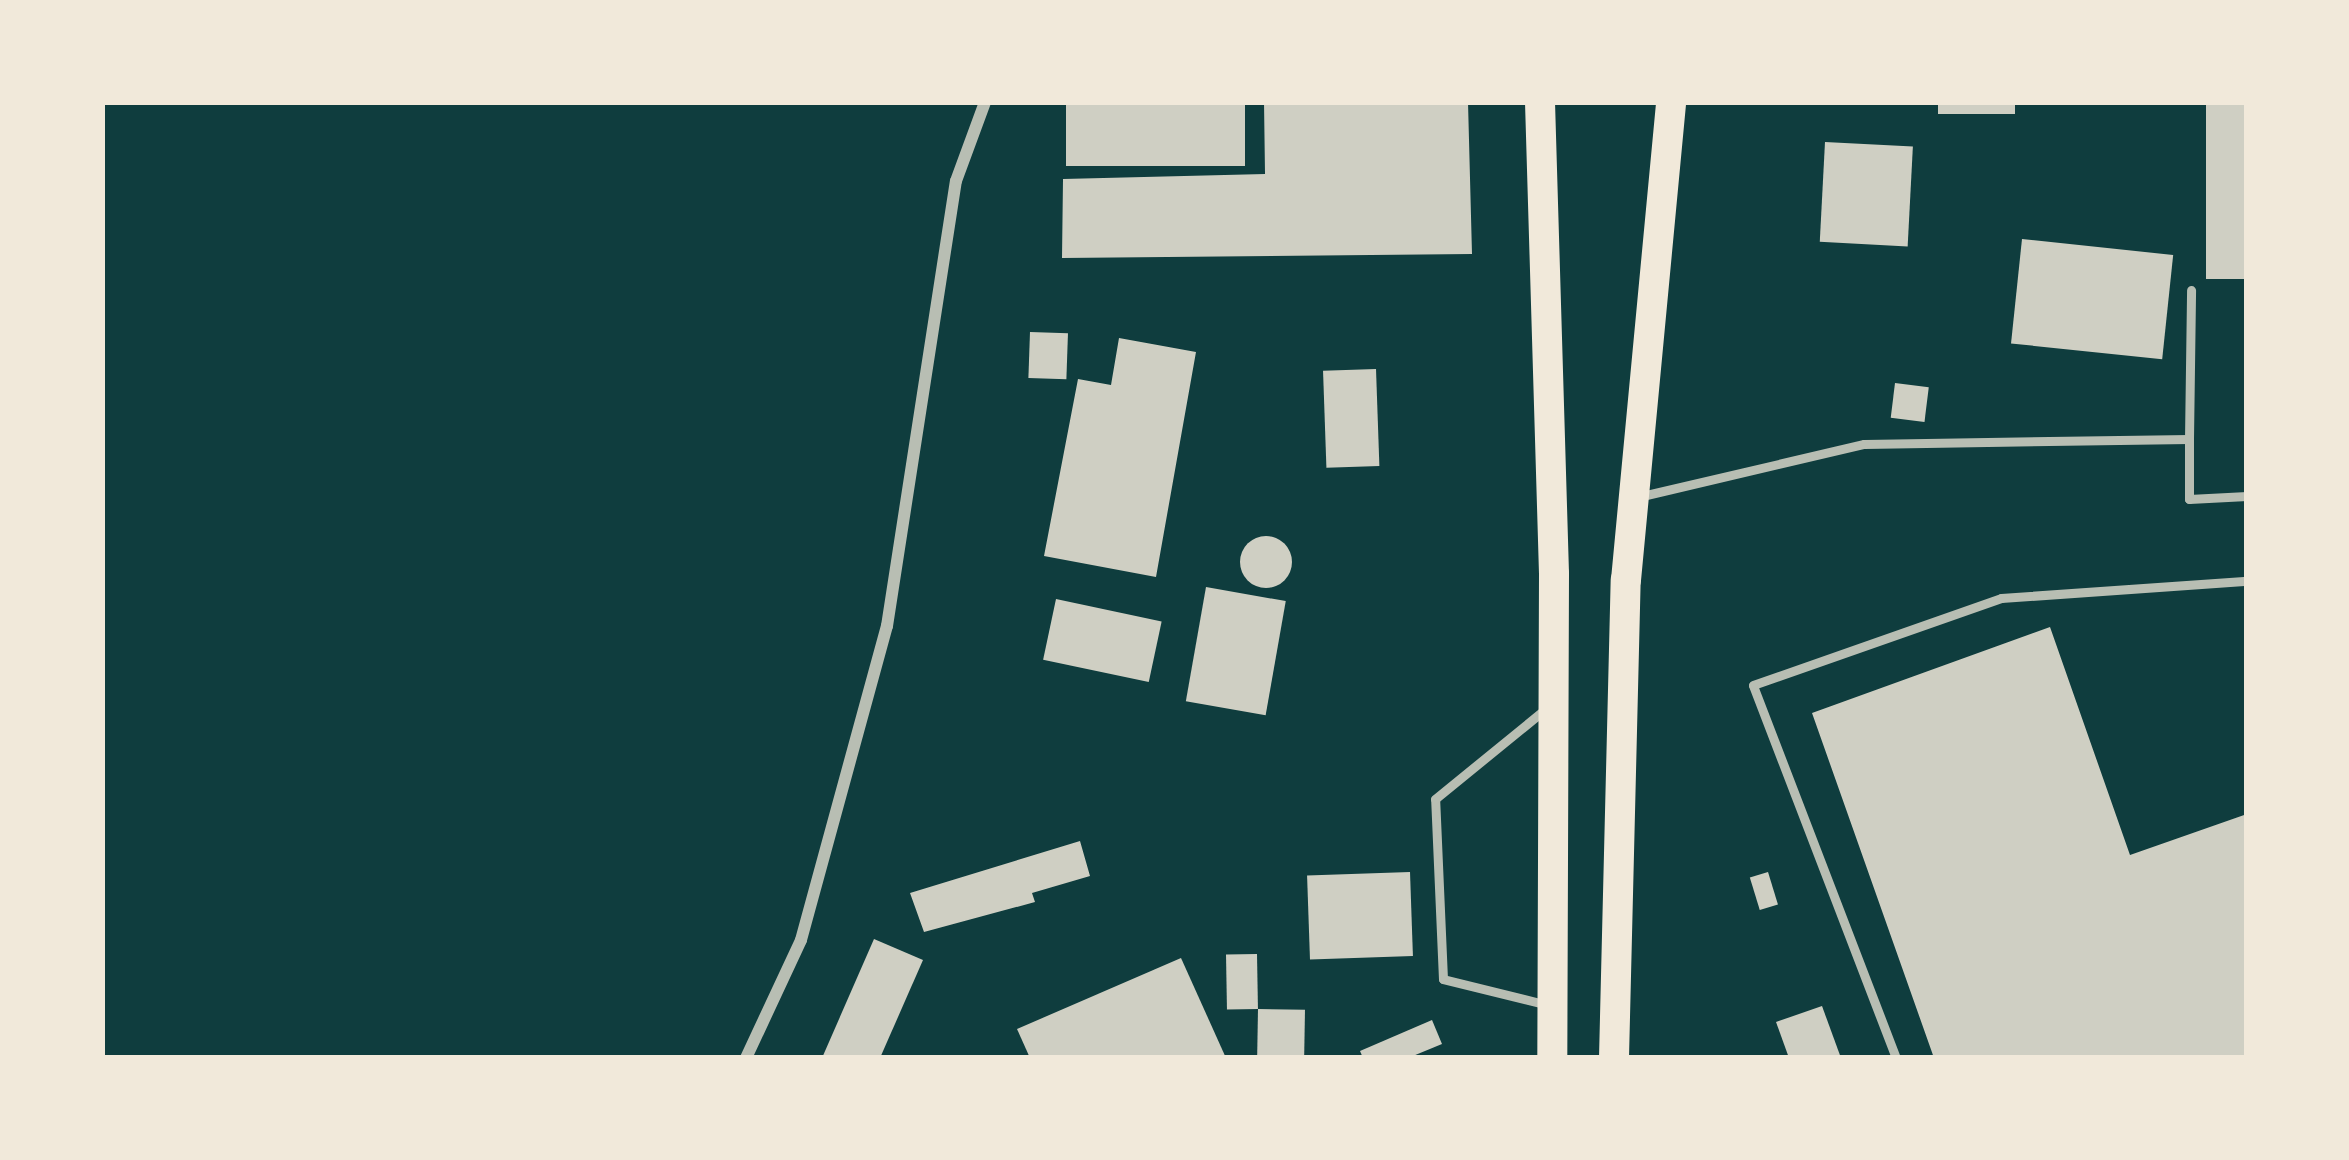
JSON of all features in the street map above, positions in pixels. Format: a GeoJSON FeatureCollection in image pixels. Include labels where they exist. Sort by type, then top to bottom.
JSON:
{"type":"FeatureCollection","features":[{"type":"Feature","properties":{"kind":"main road"},"geometry":{"type":"LineString","coordinates":[[1540,102],[1554,574],[1552,1058]]}},
{"type":"Feature","properties":{"kind":"main road"},"geometry":{"type":"LineString","coordinates":[[1615,1058],[1626,580],[1671,102]]}},
{"type":"Feature","properties":{"kind":"street"},"geometry":{"type":"LineString","coordinates":[[746,1058],[801,940],[887,626],[956,182],[986,102]]}},
{"type":"Feature","properties":{"kind":"lane"},"geometry":{"type":"LineString","coordinates":[[2191,290],[2189,499],[2247,496]]}},
{"type":"Feature","properties":{"kind":"lane"},"geometry":{"type":"LineString","coordinates":[[1637,497],[1864,443],[2189,439]]}},
{"type":"Feature","properties":{"kind":"lane"},"geometry":{"type":"LineString","coordinates":[[1896,1058],[1753,685],[2001,598],[2247,581]]}},
{"type":"Feature","properties":{"kind":"lane"},"geometry":{"type":"LineString","coordinates":[[1552,704],[1436,799],[1443,979],[1554,1006]]}},
{"type":"Feature","properties":{"kind":"building"},"geometry":{"type":"Polygon","coordinates":[[[1066,102],[1245,102],[1245,166],[1066,166],[1066,102]]]}},
{"type":"Feature","properties":{"kind":"building"},"geometry":{"type":"Polygon","coordinates":[[[1264,102],[1468,102],[1472,254],[1062,258],[1063,179],[1265,174],[1264,102]]]}},
{"type":"Feature","properties":{"kind":"building"},"geometry":{"type":"Polygon","coordinates":[[[1938,102],[2015,102],[2015,114],[1938,114],[1938,102]]]}},
{"type":"Feature","properties":{"kind":"building"},"geometry":{"type":"Polygon","coordinates":[[[2206,102],[2247,102],[2247,279],[2206,279],[2206,102]]]}},
{"type":"Feature","properties":{"kind":"building"},"geometry":{"type":"Polygon","coordinates":[[[1825,142],[1913,147],[1908,246],[1820,242],[1825,142]]]}},
{"type":"Feature","properties":{"kind":"building"},"geometry":{"type":"Polygon","coordinates":[[[2022,239],[2173,255],[2162,359],[2011,343],[2022,239]]]}},
{"type":"Feature","properties":{"kind":"building"},"geometry":{"type":"Polygon","coordinates":[[[1030,332],[1068,333],[1066,379],[1028,378],[1030,332]]]}},
{"type":"Feature","properties":{"kind":"building"},"geometry":{"type":"Polygon","coordinates":[[[1119,338],[1196,352],[1156,577],[1044,556],[1078,379],[1111,385],[1119,338]]]}},
{"type":"Feature","properties":{"kind":"building"},"geometry":{"type":"Polygon","coordinates":[[[1376,369],[1379,466],[1326,468],[1323,371],[1376,369]]]}},
{"type":"Feature","properties":{"kind":"building"},"geometry":{"type":"Polygon","coordinates":[[[1895,383],[1929,387],[1924,422],[1891,418],[1895,383]]]}},
{"type":"Feature","properties":{"kind":"building"},"geometry":{"type":"Polygon","coordinates":[[[1266,536],[1285,543],[1292,562],[1285,581],[1266,588],[1247,581],[1240,562],[1247,543],[1266,536]]]}},
{"type":"Feature","properties":{"kind":"building"},"geometry":{"type":"Polygon","coordinates":[[[1206,587],[1286,601],[1266,715],[1186,701],[1206,587]]]}},
{"type":"Feature","properties":{"kind":"building"},"geometry":{"type":"Polygon","coordinates":[[[1056,599],[1162,621],[1149,682],[1043,660],[1056,599]]]}},
{"type":"Feature","properties":{"kind":"building"},"geometry":{"type":"Polygon","coordinates":[[[2050,627],[2130,855],[2247,814],[2247,1058],[1934,1058],[1812,713],[2050,627]]]}},
{"type":"Feature","properties":{"kind":"building"},"geometry":{"type":"Polygon","coordinates":[[[1080,841],[1090,876],[1032,893],[1035,902],[924,932],[910,893],[1080,841]]]}},
{"type":"Feature","properties":{"kind":"building"},"geometry":{"type":"Polygon","coordinates":[[[1410,872],[1413,956],[1310,960],[1307,876],[1410,872]]]}},
{"type":"Feature","properties":{"kind":"building"},"geometry":{"type":"Polygon","coordinates":[[[1768,872],[1778,905],[1760,910],[1750,878],[1768,872]]]}},
{"type":"Feature","properties":{"kind":"building"},"geometry":{"type":"Polygon","coordinates":[[[874,939],[923,960],[880,1058],[822,1058],[874,939]]]}},
{"type":"Feature","properties":{"kind":"building"},"geometry":{"type":"Polygon","coordinates":[[[1257,954],[1258,1009],[1227,1010],[1226,955],[1257,954]]]}},
{"type":"Feature","properties":{"kind":"building"},"geometry":{"type":"Polygon","coordinates":[[[1181,958],[1226,1058],[1030,1058],[1017,1029],[1181,958]]]}},
{"type":"Feature","properties":{"kind":"building"},"geometry":{"type":"Polygon","coordinates":[[[1822,1006],[1841,1058],[1789,1058],[1776,1022],[1822,1006]]]}},
{"type":"Feature","properties":{"kind":"building"},"geometry":{"type":"Polygon","coordinates":[[[1258,1009],[1305,1010],[1304,1058],[1257,1058],[1258,1009]]]}},
{"type":"Feature","properties":{"kind":"building"},"geometry":{"type":"Polygon","coordinates":[[[1432,1020],[1442,1044],[1408,1058],[1363,1058],[1360,1051],[1432,1020]]]}}]}
